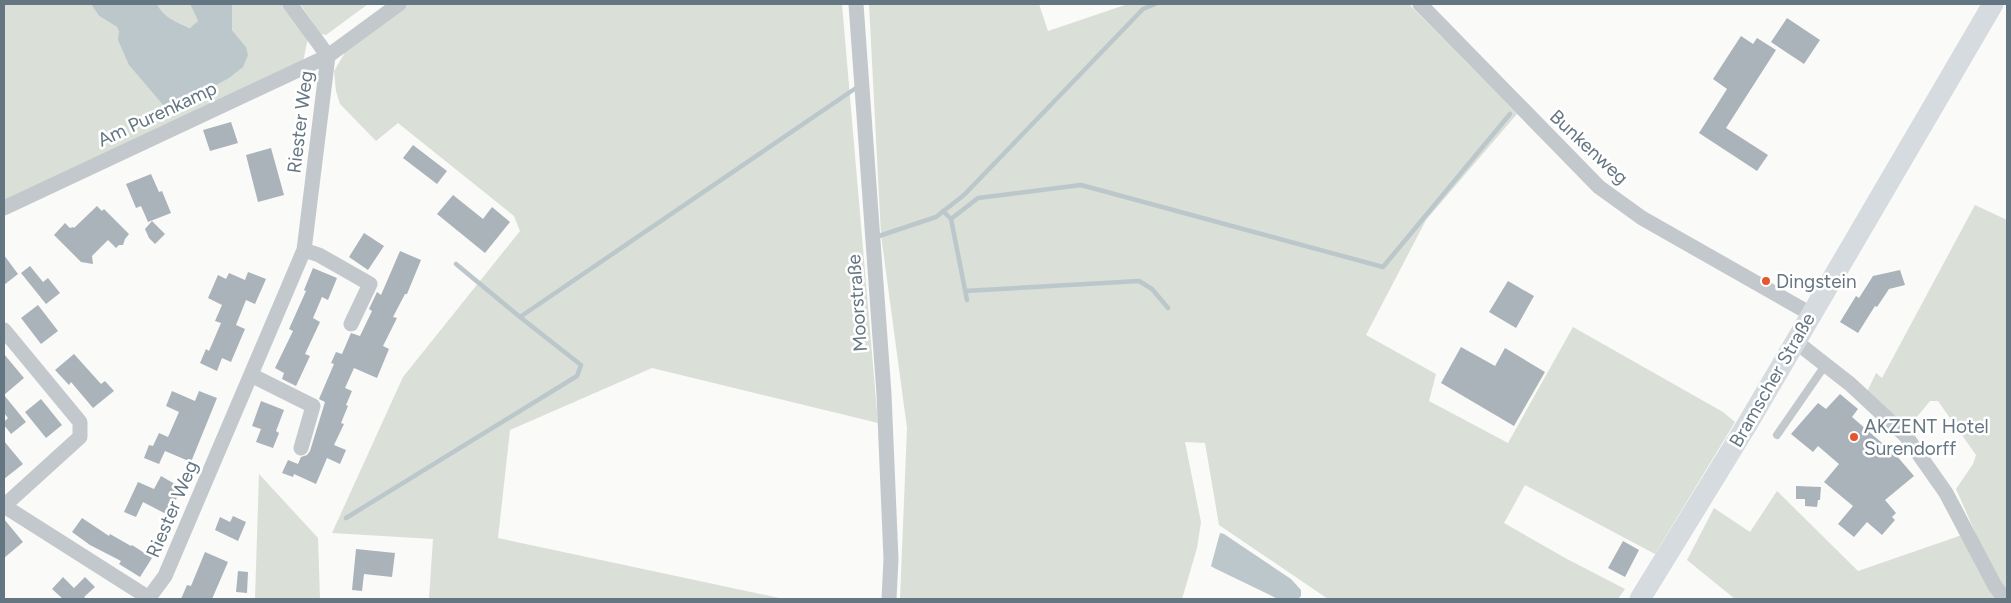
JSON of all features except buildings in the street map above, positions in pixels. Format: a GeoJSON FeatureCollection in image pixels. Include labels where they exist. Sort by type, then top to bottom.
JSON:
{"type":"FeatureCollection","features":[{"type":"Feature","properties":{"kind":"street"},"geometry":{"type":"LineString","coordinates":[[290,4],[328,56]]}},
{"type":"Feature","properties":{"kind":"street","name":"Riester Weg"},"geometry":{"type":"LineString","coordinates":[[149,599],[165,576],[304,250],[328,56],[399,4]]}},
{"type":"Feature","properties":{"kind":"street","name":"Moorstraße"},"geometry":{"type":"LineString","coordinates":[[856,4],[884,394],[891,559],[889,599]]}},
{"type":"Feature","properties":{"kind":"street","name":"Bunkenweg"},"geometry":{"type":"LineString","coordinates":[[1420,4],[1599,187],[1642,218],[1811,314]]}},
{"type":"Feature","properties":{"kind":"street","name":"Bramscher Straße"},"geometry":{"type":"LineString","coordinates":[[1640,599],[1795,341],[1993,4]]}},
{"type":"Feature","properties":{"kind":"street","name":"Am Purenkamp"},"geometry":{"type":"LineString","coordinates":[[4,208],[328,56]]}},
{"type":"Feature","properties":{"kind":"street"},"geometry":{"type":"LineString","coordinates":[[304,250],[319,255],[370,284],[351,324]]}},
{"type":"Feature","properties":{"kind":"street"},"geometry":{"type":"LineString","coordinates":[[4,330],[80,422],[80,438],[4,505],[149,599]]}},
{"type":"Feature","properties":{"kind":"street"},"geometry":{"type":"LineString","coordinates":[[1795,341],[1826,364],[1906,436],[1946,493],[1996,586],[2005,599]]}},
{"type":"Feature","properties":{"kind":"street"},"geometry":{"type":"LineString","coordinates":[[251,375],[313,406],[301,448]]}},
{"type":"Feature","properties":{"kind":"lane"},"geometry":{"type":"LineString","coordinates":[[1777,435],[1826,364]]}},
{"type":"Feature","properties":{"kind":"shaded area"},"geometry":{"type":"Polygon","coordinates":[[[4,4],[91,4],[99,16],[117,27],[119,32],[246,47],[232,30],[232,4],[284,4],[308,38],[303,62],[4,201],[4,4]]]}},
{"type":"Feature","properties":{"kind":"shaded area"},"geometry":{"type":"Polygon","coordinates":[[[91,4],[157,4],[167,16],[190,28],[198,21],[190,4],[232,4],[232,30],[246,47],[248,55],[243,67],[229,78],[174,108],[164,106],[129,65],[118,40],[119,32],[117,27],[99,16],[91,4]]]}},
{"type":"Feature","properties":{"kind":"shaded area"},"geometry":{"type":"Polygon","coordinates":[[[157,4],[190,4],[198,21],[191,28],[167,16],[157,4]]]}},
{"type":"Feature","properties":{"kind":"shaded area"},"geometry":{"type":"Polygon","coordinates":[[[300,4],[368,4],[326,35],[321,34],[300,4]]]}},
{"type":"Feature","properties":{"kind":"shaded area"},"geometry":{"type":"Polygon","coordinates":[[[408,4],[842,4],[878,423],[652,368],[510,430],[498,538],[784,599],[429,599],[433,539],[332,533],[403,377],[520,231],[514,216],[398,123],[376,141],[340,104],[336,91],[334,71],[346,51],[408,4]]]}},
{"type":"Feature","properties":{"kind":"shaded area"},"geometry":{"type":"Polygon","coordinates":[[[869,4],[1039,4],[1048,31],[1128,4],[1409,4],[1517,114],[1426,220],[1366,335],[1436,374],[1429,401],[1508,443],[1573,327],[1723,412],[1735,422],[1655,554],[1525,485],[1504,523],[1625,589],[1618,599],[1328,599],[1219,525],[1205,443],[1185,442],[1201,522],[1197,548],[1182,599],[900,599],[907,428],[881,235],[869,4]]]}},
{"type":"Feature","properties":{"kind":"shaded area"},"geometry":{"type":"Polygon","coordinates":[[[1975,205],[2007,220],[2007,597],[1998,584],[1956,489],[1973,464],[1976,455],[1938,401],[1930,401],[1911,424],[1902,425],[1867,392],[1876,373],[1882,378],[1975,205]]]}},
{"type":"Feature","properties":{"kind":"shaded area"},"geometry":{"type":"Polygon","coordinates":[[[259,474],[318,538],[320,599],[255,599],[259,474]]]}},
{"type":"Feature","properties":{"kind":"shaded area"},"geometry":{"type":"Polygon","coordinates":[[[1777,491],[1858,571],[1962,535],[1998,599],[1735,599],[1687,560],[1714,508],[1750,532],[1777,491]]]}},
{"type":"Feature","properties":{"kind":"shaded area"},"geometry":{"type":"Polygon","coordinates":[[[1220,533],[1291,579],[1301,590],[1301,596],[1298,599],[1278,599],[1211,566],[1220,533]]]}},
{"type":"Feature","properties":{"kind":"waterway"},"geometry":{"type":"LineString","coordinates":[[879,236],[936,217],[964,195],[1143,9],[1155,4]]}},
{"type":"Feature","properties":{"kind":"waterway"},"geometry":{"type":"LineString","coordinates":[[520,317],[856,88]]}},
{"type":"Feature","properties":{"kind":"waterway"},"geometry":{"type":"LineString","coordinates":[[943,211],[951,219],[978,198],[1081,185],[1383,267],[1510,114]]}},
{"type":"Feature","properties":{"kind":"waterway"},"geometry":{"type":"LineString","coordinates":[[951,219],[967,300]]}},
{"type":"Feature","properties":{"kind":"waterway"},"geometry":{"type":"LineString","coordinates":[[346,518],[577,376],[581,365],[456,264]]}},
{"type":"Feature","properties":{"kind":"waterway"},"geometry":{"type":"LineString","coordinates":[[965,291],[1139,281],[1152,289],[1168,308]]}},
{"type":"Feature","properties":{"kind":"place","name":"Dingstein"},"geometry":{"type":"Point","coordinates":[1766,281]}},
{"type":"Feature","properties":{"kind":"place","name":"AKZENT Hotel Surendorff"},"geometry":{"type":"Point","coordinates":[1854,437]}}]}
